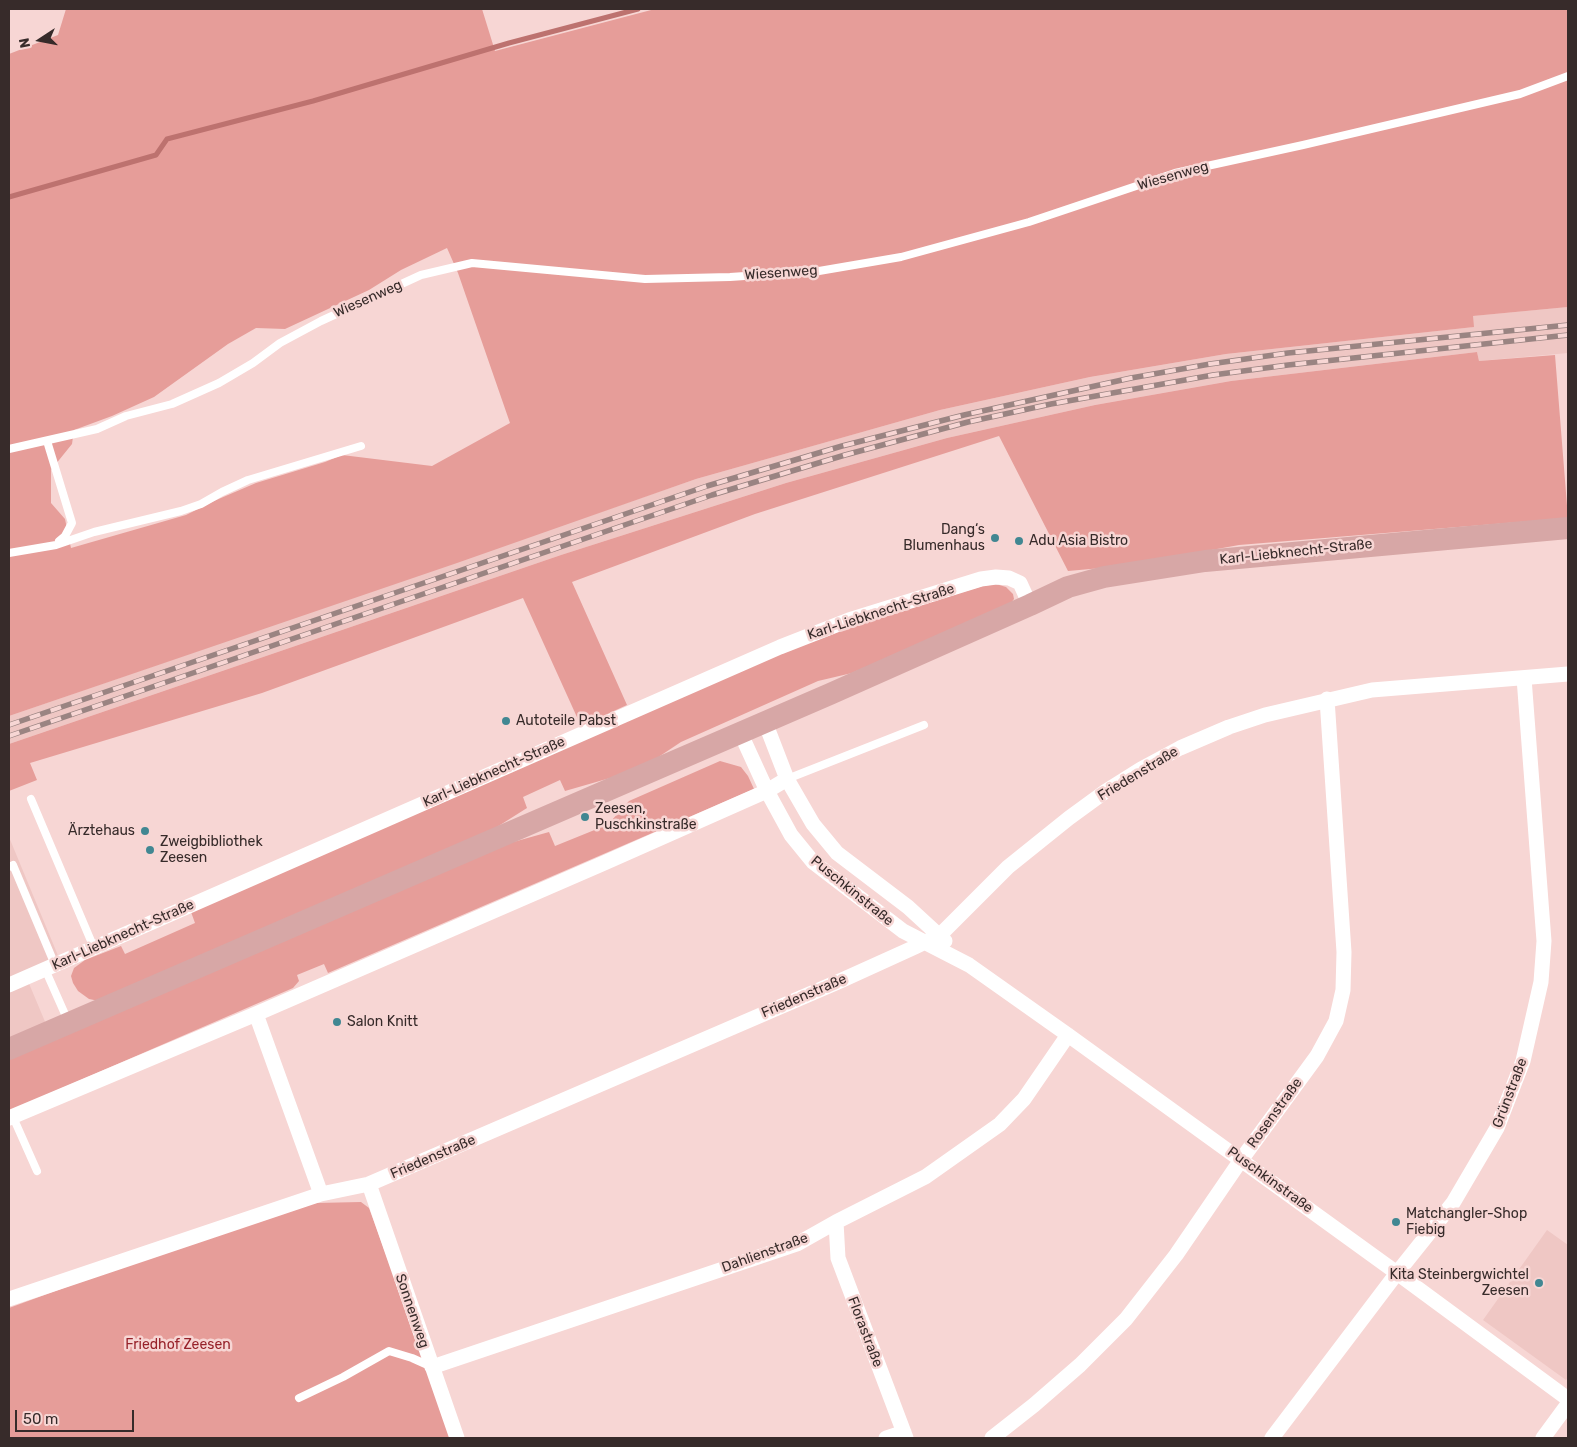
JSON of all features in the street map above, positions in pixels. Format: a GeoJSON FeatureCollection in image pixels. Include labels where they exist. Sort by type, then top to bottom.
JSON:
{"type":"FeatureCollection","features":[{"type":"Feature","properties":{"kind":"main road","name":"Karl-Liebknecht-Straße"},"geometry":{"type":"LineString","coordinates":[[9,1049],[765,722],[1068,587],[1104,577],[1205,561],[1568,528]]}},
{"type":"Feature","properties":{"kind":"street","name":"Karl-Liebknecht-Straße"},"geometry":{"type":"LineString","coordinates":[[9,985],[771,651],[849,620],[982,579],[996,577],[1008,578],[1020,583],[1030,605]]}},
{"type":"Feature","properties":{"kind":"street","name":"Friedenstraße"},"geometry":{"type":"LineString","coordinates":[[9,1299],[321,1194],[369,1184],[840,981],[940,935],[1008,867],[1068,818],[1141,768],[1180,748],[1229,728],[1265,715],[1372,690],[1568,674]]}},
{"type":"Feature","properties":{"kind":"street","name":"Grünstraße"},"geometry":{"type":"LineString","coordinates":[[1272,1438],[1397,1273],[1453,1203],[1497,1128],[1523,1061],[1533,1024],[1541,982],[1544,941],[1524,678]]}},
{"type":"Feature","properties":{"kind":"street","name":"Rosenstraße"},"geometry":{"type":"LineString","coordinates":[[992,1438],[1080,1365],[1126,1319],[1176,1255],[1241,1160],[1317,1056],[1336,1021],[1343,990],[1344,952],[1327,699]]}},
{"type":"Feature","properties":{"kind":"street","name":"Puschkinstraße"},"geometry":{"type":"LineString","coordinates":[[765,722],[787,779],[813,824],[837,853],[908,907],[940,935],[969,965]]}},
{"type":"Feature","properties":{"kind":"street","name":"Puschkinstraße"},"geometry":{"type":"LineString","coordinates":[[740,732],[767,791],[791,835],[813,862],[902,932],[969,965],[1068,1035],[1568,1399]]}},
{"type":"Feature","properties":{"kind":"street"},"geometry":{"type":"LineString","coordinates":[[11,1118],[256,1014],[767,791],[787,779]]}},
{"type":"Feature","properties":{"kind":"street"},"geometry":{"type":"LineString","coordinates":[[256,1014],[321,1194]]}},
{"type":"Feature","properties":{"kind":"street","name":"Dahlienstraße"},"geometry":{"type":"LineString","coordinates":[[432,1367],[797,1244],[836,1222],[926,1178],[1000,1124],[1024,1099],[1068,1035]]}},
{"type":"Feature","properties":{"kind":"street","name":"Sonnenweg"},"geometry":{"type":"LineString","coordinates":[[369,1184],[457,1438]]}},
{"type":"Feature","properties":{"kind":"street","name":"Florastraße"},"geometry":{"type":"LineString","coordinates":[[836,1222],[838,1258],[905,1435]]}},
{"type":"Feature","properties":{"kind":"street"},"geometry":{"type":"LineString","coordinates":[[1543,1438],[1568,1404]]}},
{"type":"Feature","properties":{"kind":"street"},"geometry":{"type":"LineString","coordinates":[[886,1438],[905,1435]]}},
{"type":"Feature","properties":{"kind":"lane","name":"Wiesenweg"},"geometry":{"type":"LineString","coordinates":[[9,449],[96,429],[126,416],[172,404],[219,383],[280,343],[321,321],[421,275],[472,263],[645,279],[730,277],[819,271],[901,257],[1029,222],[1175,173],[1520,94],[1568,76]]}},
{"type":"Feature","properties":{"kind":"lane"},"geometry":{"type":"LineString","coordinates":[[47,441],[72,523],[65,536],[56,544]]}},
{"type":"Feature","properties":{"kind":"lane"},"geometry":{"type":"LineString","coordinates":[[9,553],[56,544],[94,532],[180,512],[248,480],[361,446]]}},
{"type":"Feature","properties":{"kind":"lane"},"geometry":{"type":"LineString","coordinates":[[787,779],[924,725]]}},
{"type":"Feature","properties":{"kind":"lane"},"geometry":{"type":"LineString","coordinates":[[30,799],[94,948]]}},
{"type":"Feature","properties":{"kind":"lane"},"geometry":{"type":"LineString","coordinates":[[9,867],[13,865],[69,1023]]}},
{"type":"Feature","properties":{"kind":"lane"},"geometry":{"type":"LineString","coordinates":[[11,1118],[37,1171]]}},
{"type":"Feature","properties":{"kind":"lane"},"geometry":{"type":"LineString","coordinates":[[299,1398],[343,1377],[390,1351],[432,1367]]}},
{"type":"Feature","properties":{"kind":"shaded area"},"geometry":{"type":"Polygon","coordinates":[[[1568,307],[1568,353],[1479,361],[1477,352],[1231,381],[1095,405],[947,438],[786,483],[561,555],[9,744],[9,716],[696,479],[940,410],[1090,377],[1226,354],[1473,327],[1472,316],[1568,307]]]}},
{"type":"Feature","properties":{"kind":"shaded area"},"geometry":{"type":"Polygon","coordinates":[[[9,837],[59,958],[25,974],[46,1024],[9,1040],[9,837]]]}},
{"type":"Feature","properties":{"kind":"shaded area","name":"Kita Steinbergwichtel Zeesen"},"geometry":{"type":"Polygon","coordinates":[[[1547,1230],[1568,1245],[1568,1377],[1566,1380],[1483,1320],[1547,1230]]]}},
{"type":"Feature","properties":{"kind":"green space"},"geometry":{"type":"Polygon","coordinates":[[[66,9],[482,9],[495,51],[655,9],[1568,9],[1568,307],[1473,316],[1474,327],[1226,354],[1090,377],[940,410],[696,479],[9,716],[9,54],[58,35],[66,9]],[[447,248],[401,270],[369,290],[285,329],[256,328],[228,344],[154,397],[112,416],[74,430],[72,444],[51,470],[51,503],[65,519],[71,548],[186,515],[256,483],[342,455],[432,466],[510,423],[458,273],[447,248]]]}},
{"type":"Feature","properties":{"kind":"green space"},"geometry":{"type":"Polygon","coordinates":[[[1477,352],[1479,361],[1555,355],[1568,518],[1239,545],[1124,566],[1068,571],[999,436],[755,514],[572,582],[627,705],[581,726],[523,598],[262,693],[30,763],[37,780],[9,791],[9,744],[561,555],[786,483],[947,438],[1095,405],[1231,381],[1477,352]]]}},
{"type":"Feature","properties":{"kind":"green space"},"geometry":{"type":"Polygon","coordinates":[[[996,584],[1006,587],[1013,594],[1014,599],[1011,603],[852,673],[818,681],[681,742],[657,758],[617,776],[565,791],[560,780],[523,797],[527,808],[489,832],[99,1001],[89,999],[78,991],[73,983],[71,976],[74,968],[85,960],[121,946],[125,954],[195,923],[191,912],[779,654],[851,625],[983,586],[996,584]]]}},
{"type":"Feature","properties":{"kind":"green space"},"geometry":{"type":"Polygon","coordinates":[[[720,761],[741,767],[754,789],[328,973],[324,964],[297,975],[299,981],[293,988],[9,1111],[9,1059],[499,846],[549,832],[555,846],[597,829],[612,820],[629,801],[720,761]]]}},
{"type":"Feature","properties":{"kind":"green space","name":"Friedhof Zeesen"},"geometry":{"type":"Polygon","coordinates":[[[361,1202],[369,1208],[453,1438],[9,1438],[9,1308],[236,1225],[316,1203],[361,1202]]]}},
{"type":"Feature","properties":{"kind":"waterway"},"geometry":{"type":"LineString","coordinates":[[9,197],[156,155],[167,139],[313,101],[509,43],[638,9]]}},
{"type":"Feature","properties":{"kind":"railway"},"geometry":{"type":"LineString","coordinates":[[9,725],[707,486],[842,446],[964,415],[1131,378],[1210,364],[1288,353],[1568,325]]}},
{"type":"Feature","properties":{"kind":"railway"},"geometry":{"type":"LineString","coordinates":[[9,736],[712,495],[845,455],[968,422],[1051,404],[1213,375],[1288,365],[1568,335]]}},
{"type":"Feature","properties":{"kind":"place","name":"Dang‘s Blumenhaus"},"geometry":{"type":"Point","coordinates":[995,538]}},
{"type":"Feature","properties":{"kind":"place","name":"Adu Asia Bistro"},"geometry":{"type":"Point","coordinates":[1019,541]}},
{"type":"Feature","properties":{"kind":"place","name":"Autoteile Pabst"},"geometry":{"type":"Point","coordinates":[506,721]}},
{"type":"Feature","properties":{"kind":"place","name":"Zeesen, Puschkinstraße"},"geometry":{"type":"Point","coordinates":[585,817]}},
{"type":"Feature","properties":{"kind":"place","name":"Ärztehaus"},"geometry":{"type":"Point","coordinates":[145,831]}},
{"type":"Feature","properties":{"kind":"place","name":"Zweigbibliothek Zeesen"},"geometry":{"type":"Point","coordinates":[150,850]}},
{"type":"Feature","properties":{"kind":"place","name":"Salon Knitt"},"geometry":{"type":"Point","coordinates":[337,1022]}},
{"type":"Feature","properties":{"kind":"place","name":"Matchangler-Shop Fiebig"},"geometry":{"type":"Point","coordinates":[1396,1222]}},
{"type":"Feature","properties":{"kind":"place","name":"Kita Steinbergwichtel Zeesen"},"geometry":{"type":"Point","coordinates":[1539,1283]}}]}
